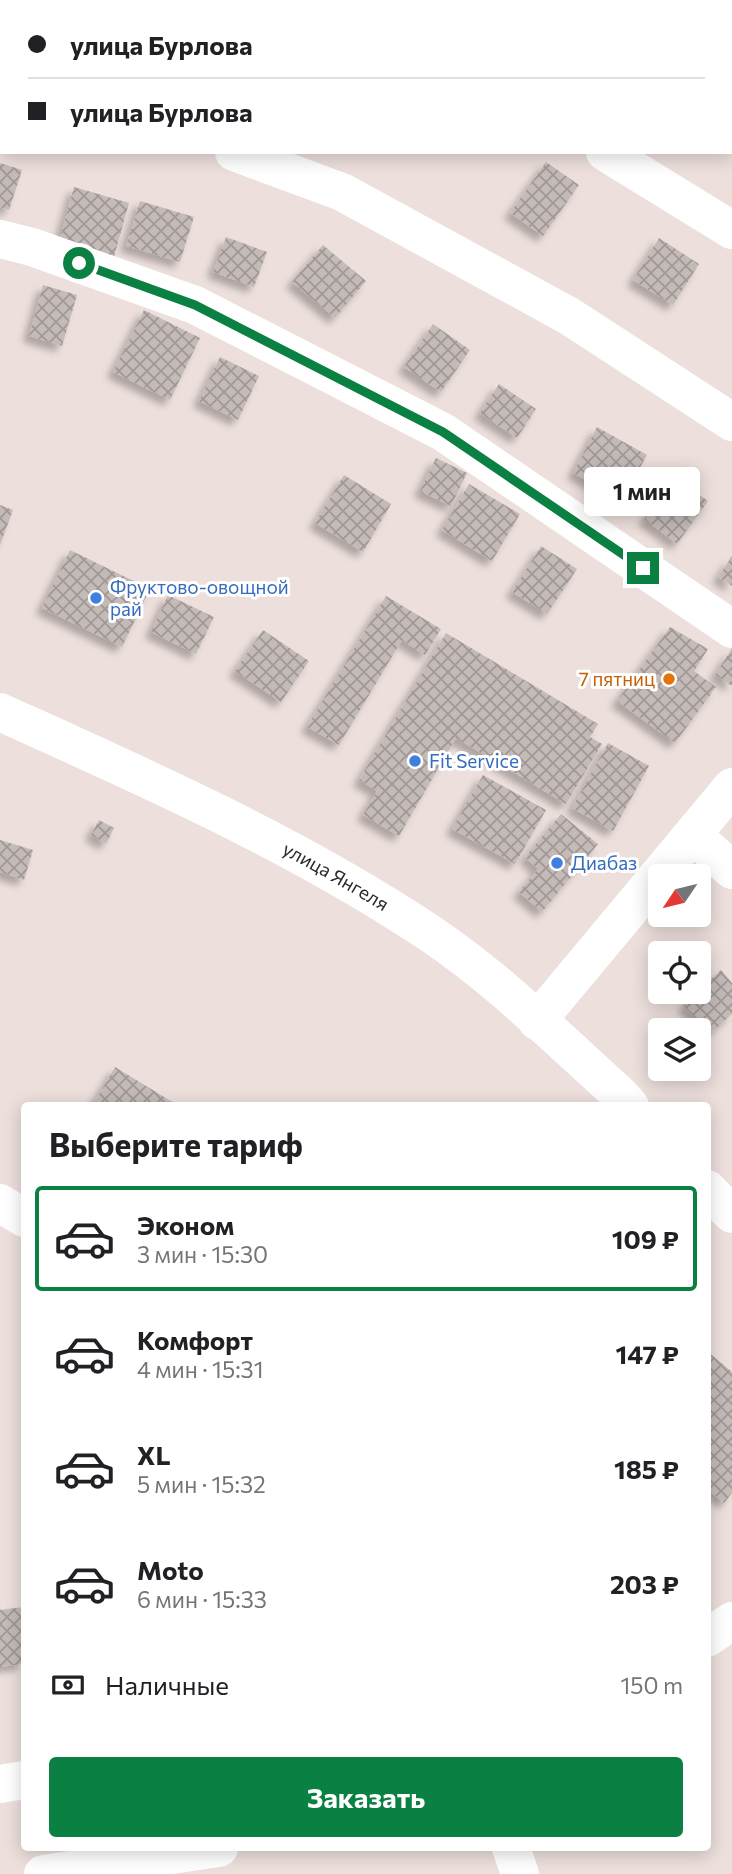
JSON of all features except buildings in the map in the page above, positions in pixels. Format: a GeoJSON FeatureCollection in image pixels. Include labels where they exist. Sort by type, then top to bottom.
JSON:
{"type":"FeatureCollection","features":[{"type":"Feature","properties":{"kind":"street"},"geometry":{"type":"LineString","coordinates":[[239,154],[342,192],[569,316],[732,422]]}},
{"type":"Feature","properties":{"kind":"street"},"geometry":{"type":"LineString","coordinates":[[608,154],[732,230]]}},
{"type":"Feature","properties":{"kind":"street"},"geometry":{"type":"LineString","coordinates":[[0,239],[32,247],[195,305],[443,432],[732,629]]}},
{"type":"Feature","properties":{"kind":"street","name":"улица Янгеля"},"geometry":{"type":"LineString","coordinates":[[0,712],[156,782],[260,834],[349,883],[430,933],[490,978],[626,1102]]}},
{"type":"Feature","properties":{"kind":"street"},"geometry":{"type":"LineString","coordinates":[[537,1021],[732,787]]}},
{"type":"Feature","properties":{"kind":"street"},"geometry":{"type":"LineString","coordinates":[[693,835],[732,870]]}},
{"type":"Feature","properties":{"kind":"street"},"geometry":{"type":"LineString","coordinates":[[711,1193],[732,1214]]}},
{"type":"Feature","properties":{"kind":"street"},"geometry":{"type":"LineString","coordinates":[[0,1203],[21,1216]]}},
{"type":"Feature","properties":{"kind":"street"},"geometry":{"type":"LineString","coordinates":[[711,1635],[732,1620]]}},
{"type":"Feature","properties":{"kind":"street"},"geometry":{"type":"LineString","coordinates":[[0,1784],[21,1780]]}},
{"type":"Feature","properties":{"kind":"street"},"geometry":{"type":"LineString","coordinates":[[43,1874],[199,1851]]}},
{"type":"Feature","properties":{"kind":"street"},"geometry":{"type":"LineString","coordinates":[[512,1851],[520,1874]]}},
{"type":"Feature","properties":{"kind":"place","name":"Фруктово-овощной рай"},"geometry":{"type":"Point","coordinates":[96,598]}},
{"type":"Feature","properties":{"kind":"place","name":"7 пятниц"},"geometry":{"type":"Point","coordinates":[669,679]}},
{"type":"Feature","properties":{"kind":"place","name":"Fit Service"},"geometry":{"type":"Point","coordinates":[415,761]}},
{"type":"Feature","properties":{"kind":"place","name":"Диабаз"},"geometry":{"type":"Point","coordinates":[557,863]}},
{"type":"Feature","properties":{"kind":"route"},"geometry":{"type":"LineString","coordinates":[[79,263],[195,305],[443,432],[643,568]]}}]}
